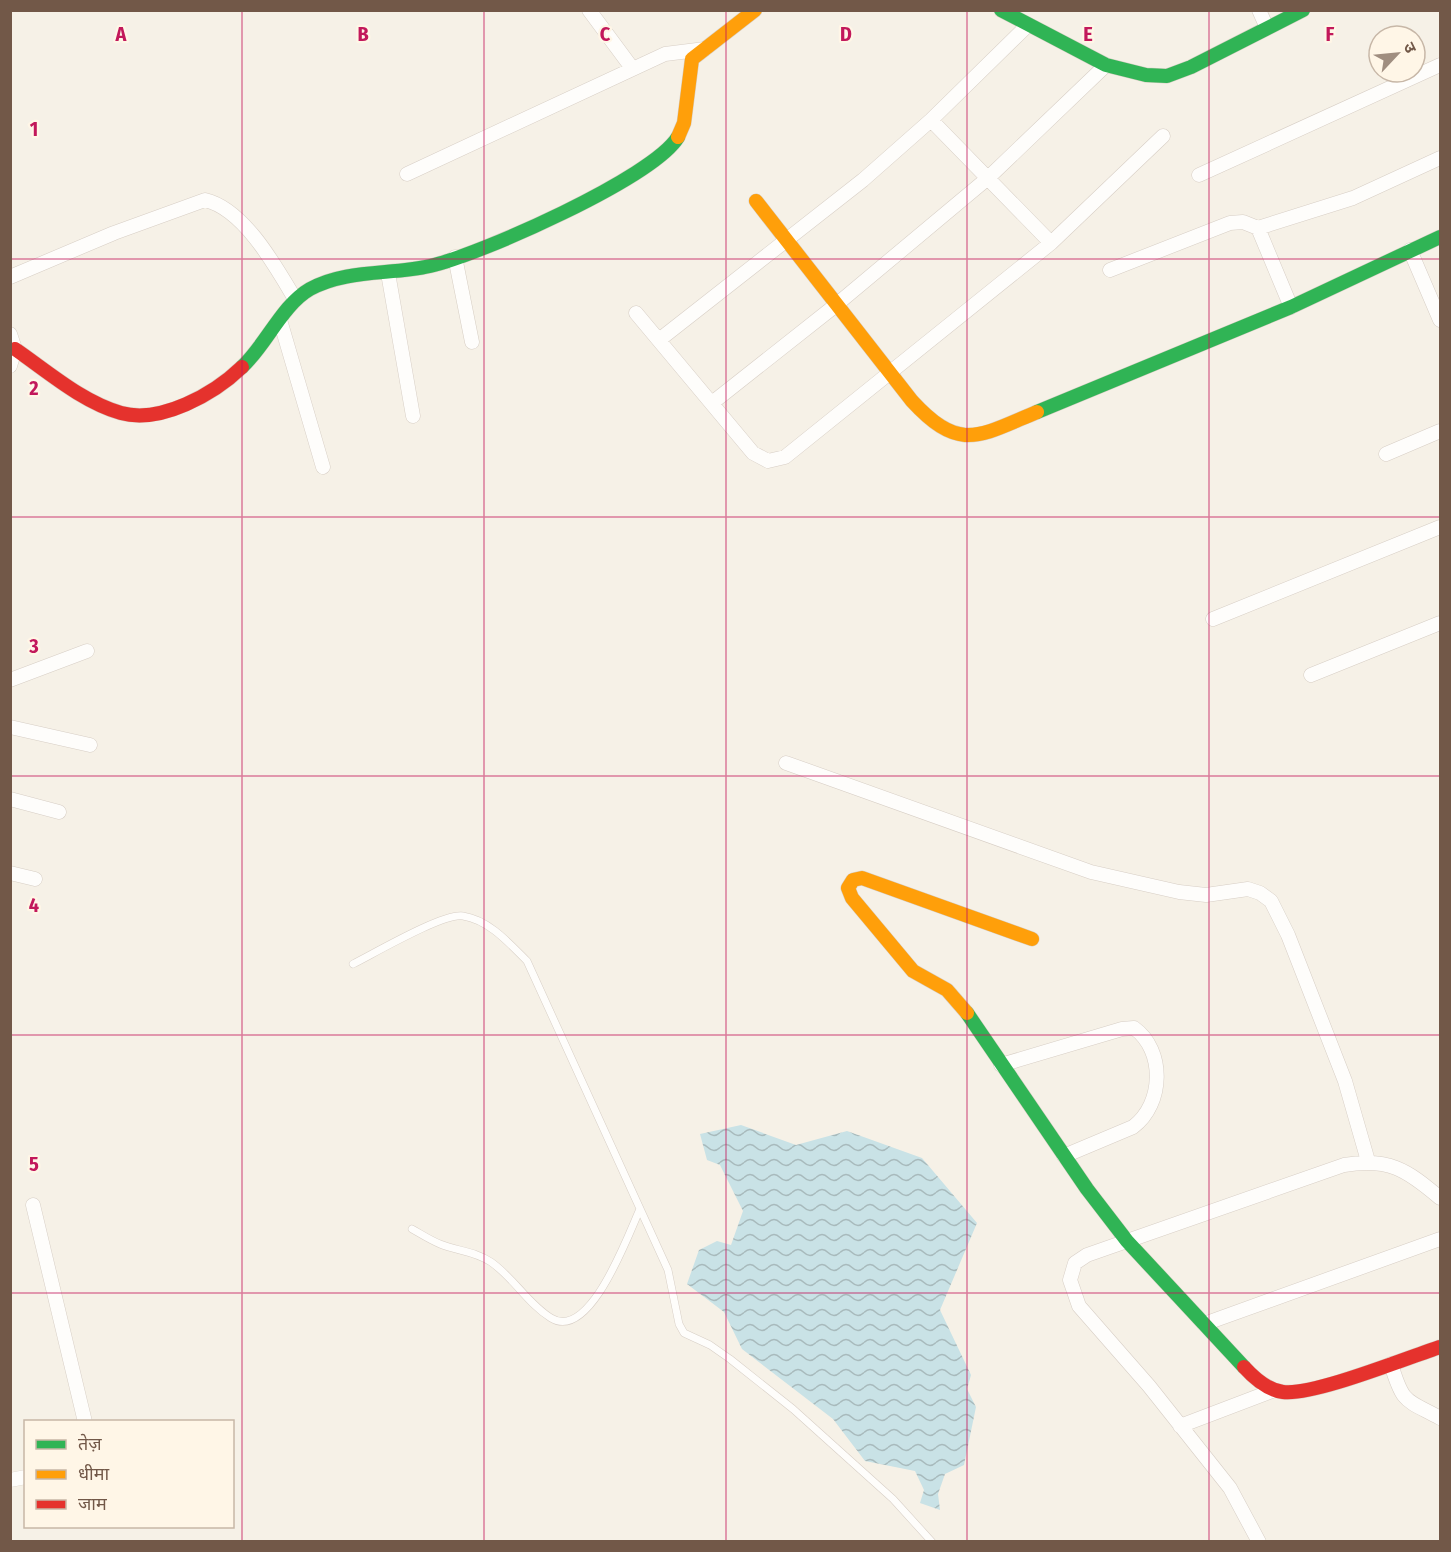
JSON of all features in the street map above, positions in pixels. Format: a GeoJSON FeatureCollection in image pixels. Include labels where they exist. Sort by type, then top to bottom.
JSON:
{"type":"FeatureCollection","features":[{"type":"Feature","properties":{"kind":"street"},"geometry":{"type":"LineString","coordinates":[[589,10],[632,68]]}},
{"type":"Feature","properties":{"kind":"street"},"geometry":{"type":"LineString","coordinates":[[15,349],[81,393],[107,407],[130,415],[150,413],[198,398],[246,364],[295,299],[335,279],[431,266],[572,206],[635,172],[674,143],[681,131],[686,72],[692,59],[755,10]]}},
{"type":"Feature","properties":{"kind":"street"},"geometry":{"type":"LineString","coordinates":[[1001,10],[1026,26],[1106,65],[1146,75],[1167,76],[1191,67],[1303,10]]}},
{"type":"Feature","properties":{"kind":"street"},"geometry":{"type":"LineString","coordinates":[[1259,10],[1267,28]]}},
{"type":"Feature","properties":{"kind":"street"},"geometry":{"type":"LineString","coordinates":[[658,340],[863,180],[931,120],[1026,26]]}},
{"type":"Feature","properties":{"kind":"street"},"geometry":{"type":"LineString","coordinates":[[407,174],[665,54],[705,49]]}},
{"type":"Feature","properties":{"kind":"street"},"geometry":{"type":"LineString","coordinates":[[712,403],[836,305],[988,178],[1106,65]]}},
{"type":"Feature","properties":{"kind":"street"},"geometry":{"type":"LineString","coordinates":[[1199,175],[1440,65]]}},
{"type":"Feature","properties":{"kind":"street"},"geometry":{"type":"LineString","coordinates":[[931,120],[1052,243]]}},
{"type":"Feature","properties":{"kind":"street"},"geometry":{"type":"LineString","coordinates":[[636,313],[753,453],[768,460],[784,457],[1052,243],[1163,136]]}},
{"type":"Feature","properties":{"kind":"street"},"geometry":{"type":"LineString","coordinates":[[1110,270],[1230,223],[1243,222],[1258,228],[1353,198],[1440,158]]}},
{"type":"Feature","properties":{"kind":"street"},"geometry":{"type":"LineString","coordinates":[[10,277],[114,233],[205,200],[216,203],[232,213],[279,273],[295,299]]}},
{"type":"Feature","properties":{"kind":"street"},"geometry":{"type":"LineString","coordinates":[[756,201],[888,373],[936,426],[963,438],[984,435],[1291,307],[1440,237]]}},
{"type":"Feature","properties":{"kind":"street"},"geometry":{"type":"LineString","coordinates":[[1258,228],[1291,307]]}},
{"type":"Feature","properties":{"kind":"street"},"geometry":{"type":"LineString","coordinates":[[1410,250],[1440,320]]}},
{"type":"Feature","properties":{"kind":"street"},"geometry":{"type":"LineString","coordinates":[[455,257],[472,342]]}},
{"type":"Feature","properties":{"kind":"street"},"geometry":{"type":"LineString","coordinates":[[388,273],[413,416]]}},
{"type":"Feature","properties":{"kind":"street"},"geometry":{"type":"LineString","coordinates":[[280,320],[323,467]]}},
{"type":"Feature","properties":{"kind":"street"},"geometry":{"type":"LineString","coordinates":[[10,334],[15,349],[10,366]]}},
{"type":"Feature","properties":{"kind":"street"},"geometry":{"type":"LineString","coordinates":[[1386,454],[1440,431]]}},
{"type":"Feature","properties":{"kind":"street"},"geometry":{"type":"LineString","coordinates":[[1213,619],[1440,527]]}},
{"type":"Feature","properties":{"kind":"street"},"geometry":{"type":"LineString","coordinates":[[1311,675],[1440,623]]}},
{"type":"Feature","properties":{"kind":"street"},"geometry":{"type":"LineString","coordinates":[[10,680],[87,651]]}},
{"type":"Feature","properties":{"kind":"street"},"geometry":{"type":"LineString","coordinates":[[10,727],[90,745]]}},
{"type":"Feature","properties":{"kind":"street"},"geometry":{"type":"LineString","coordinates":[[786,763],[1091,872],[1179,892],[1212,895],[1248,888],[1265,897],[1278,912],[1329,1037],[1345,1081],[1368,1161]]}},
{"type":"Feature","properties":{"kind":"street"},"geometry":{"type":"LineString","coordinates":[[10,799],[59,812]]}},
{"type":"Feature","properties":{"kind":"street"},"geometry":{"type":"LineString","coordinates":[[10,873],[34,879]]}},
{"type":"Feature","properties":{"kind":"street"},"geometry":{"type":"LineString","coordinates":[[1032,939],[862,878],[853,880],[848,888],[852,898],[897,955],[913,971],[947,990],[968,1014],[1064,1156],[1127,1241],[1253,1377],[1272,1391],[1285,1394],[1305,1391],[1440,1347]]}},
{"type":"Feature","properties":{"kind":"street"},"geometry":{"type":"LineString","coordinates":[[1001,1065],[1122,1029],[1134,1028],[1143,1035],[1155,1063],[1157,1088],[1152,1106],[1143,1120],[1064,1156]]}},
{"type":"Feature","properties":{"kind":"street"},"geometry":{"type":"LineString","coordinates":[[1259,1542],[1230,1488],[1079,1306],[1070,1280],[1075,1263],[1087,1255],[1344,1165],[1368,1161],[1395,1166],[1416,1177],[1440,1197]]}},
{"type":"Feature","properties":{"kind":"street"},"geometry":{"type":"LineString","coordinates":[[33,1205],[86,1420]]}},
{"type":"Feature","properties":{"kind":"street"},"geometry":{"type":"LineString","coordinates":[[1204,1324],[1440,1239]]}},
{"type":"Feature","properties":{"kind":"street"},"geometry":{"type":"LineString","coordinates":[[1391,1364],[1399,1390],[1407,1402],[1440,1418]]}},
{"type":"Feature","properties":{"kind":"street"},"geometry":{"type":"LineString","coordinates":[[1180,1426],[1272,1391]]}},
{"type":"Feature","properties":{"kind":"lane"},"geometry":{"type":"LineString","coordinates":[[353,964],[450,916],[474,918],[494,930],[527,961],[668,1270],[679,1324],[684,1333],[730,1359],[794,1409],[893,1499],[932,1542]]}},
{"type":"Feature","properties":{"kind":"lane"},"geometry":{"type":"LineString","coordinates":[[412,1229],[441,1245],[474,1253],[492,1263],[539,1310],[561,1323],[573,1321],[599,1294],[640,1209]]}},
{"type":"Feature","properties":{"kind":"water"},"geometry":{"type":"Polygon","coordinates":[[[741,1125],[796,1145],[847,1131],[922,1158],[977,1223],[940,1310],[971,1375],[967,1389],[976,1407],[964,1465],[945,1474],[938,1494],[940,1510],[920,1503],[924,1490],[915,1471],[865,1461],[833,1419],[742,1349],[724,1312],[687,1284],[699,1250],[717,1241],[731,1245],[743,1211],[720,1165],[707,1160],[700,1134],[741,1125]]]}},
{"type":"Feature","properties":{"kind":"traffic: fast"},"geometry":{"type":"LineString","coordinates":[[1001,10],[1106,65],[1146,75],[1167,76],[1191,67],[1303,10]]}},
{"type":"Feature","properties":{"kind":"traffic: fast"},"geometry":{"type":"LineString","coordinates":[[242,367],[291,305],[310,289],[338,278],[430,266],[486,247],[563,213],[636,173],[662,154],[678,137]]}},
{"type":"Feature","properties":{"kind":"traffic: fast"},"geometry":{"type":"LineString","coordinates":[[1037,412],[1291,307],[1440,237]]}},
{"type":"Feature","properties":{"kind":"traffic: fast"},"geometry":{"type":"LineString","coordinates":[[967,1013],[1087,1189],[1127,1241],[1244,1367]]}},
{"type":"Feature","properties":{"kind":"traffic: slow"},"geometry":{"type":"LineString","coordinates":[[678,137],[684,123],[692,59],[755,10]]}},
{"type":"Feature","properties":{"kind":"traffic: slow"},"geometry":{"type":"LineString","coordinates":[[756,201],[912,401],[929,417],[957,434],[971,435],[1000,428],[1037,412]]}},
{"type":"Feature","properties":{"kind":"traffic: slow"},"geometry":{"type":"LineString","coordinates":[[967,1013],[947,990],[913,971],[852,898],[848,888],[853,880],[862,878],[1032,939]]}},
{"type":"Feature","properties":{"kind":"traffic: jam"},"geometry":{"type":"LineString","coordinates":[[15,349],[79,394],[107,408],[137,415],[153,414],[186,404],[217,387],[242,367]]}},
{"type":"Feature","properties":{"kind":"traffic: jam"},"geometry":{"type":"LineString","coordinates":[[1244,1367],[1272,1389],[1297,1392],[1337,1382],[1440,1347]]}}]}
